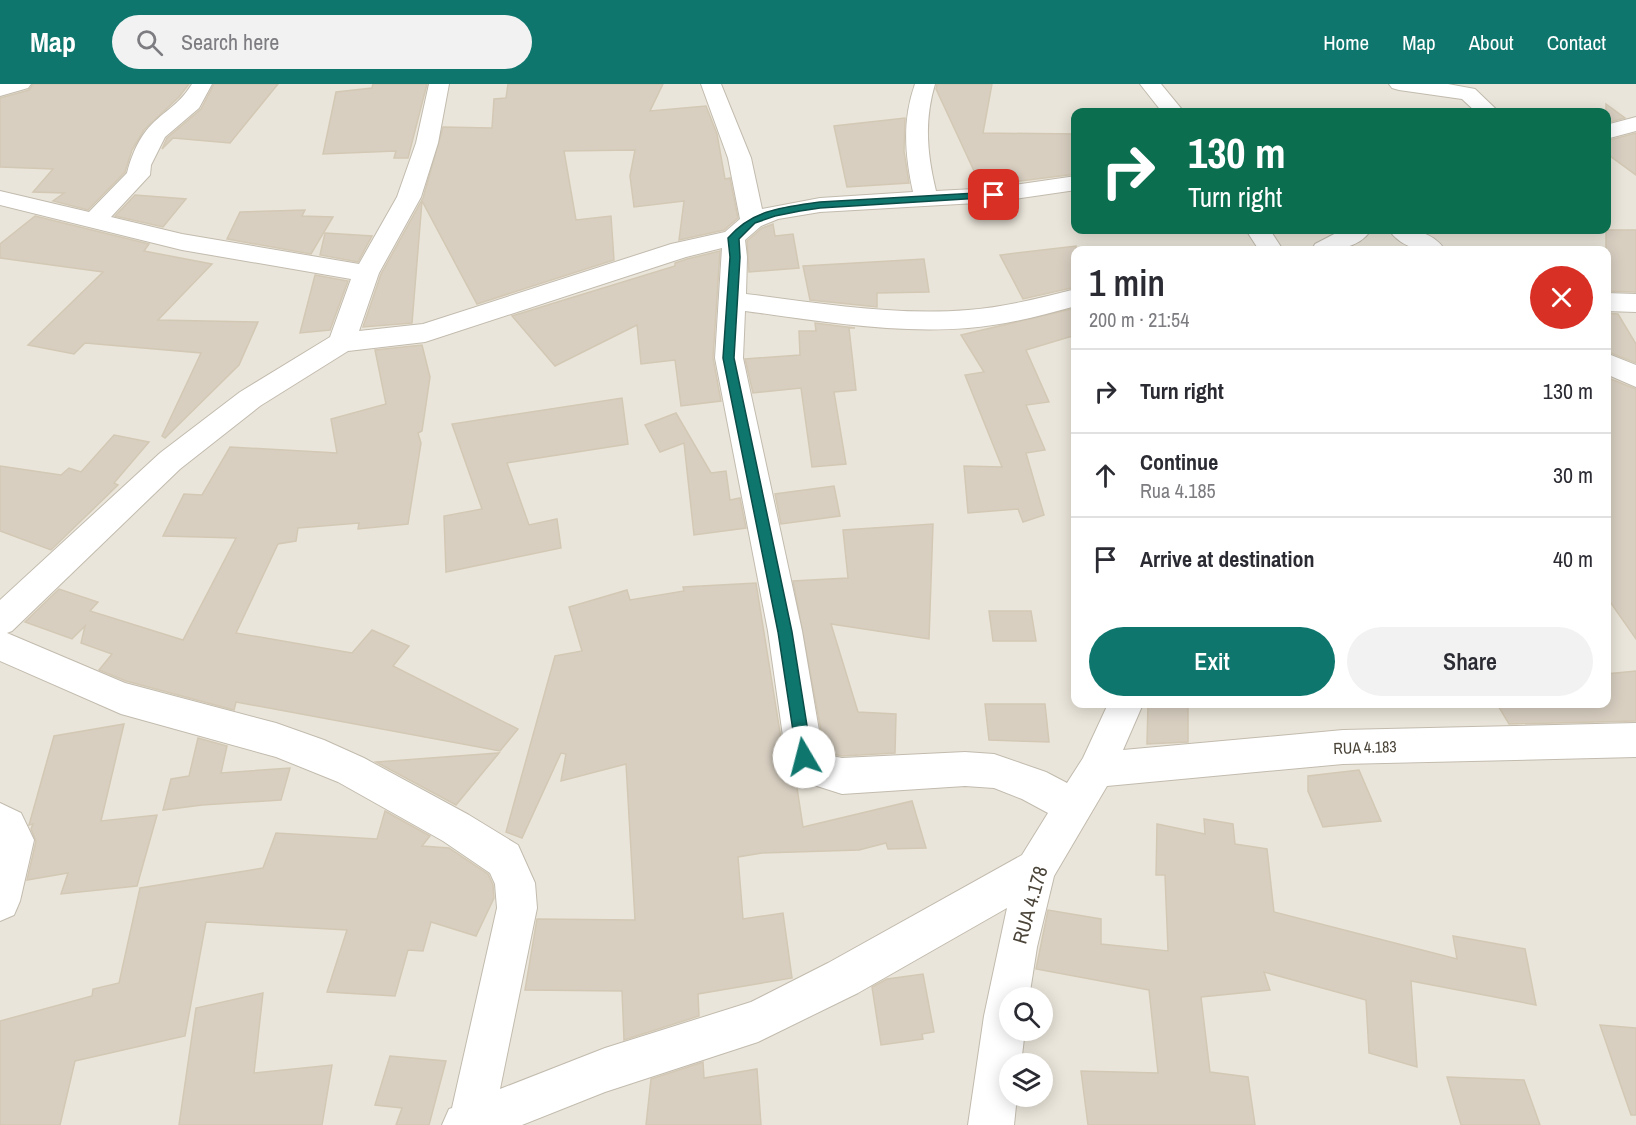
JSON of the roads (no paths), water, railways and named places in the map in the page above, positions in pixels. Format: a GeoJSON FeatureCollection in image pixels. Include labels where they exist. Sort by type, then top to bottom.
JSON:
{"type":"FeatureCollection","features":[{"type":"Feature","properties":{"kind":"street"},"geometry":{"type":"LineString","coordinates":[[0,90],[21,84]]}},
{"type":"Feature","properties":{"kind":"street"},"geometry":{"type":"LineString","coordinates":[[95,220],[138,175],[140,165],[155,134],[191,103],[202,84]]}},
{"type":"Feature","properties":{"kind":"street"},"geometry":{"type":"LineString","coordinates":[[342,342],[366,273],[409,197],[427,143],[439,84]]}},
{"type":"Feature","properties":{"kind":"street"},"geometry":{"type":"LineString","coordinates":[[711,84],[742,169],[743,230],[735,257],[729,358],[785,632],[804,757],[811,768],[842,776],[965,769],[994,771],[1033,785],[1074,807]]}},
{"type":"Feature","properties":{"kind":"street"},"geometry":{"type":"LineString","coordinates":[[925,84],[917,104],[915,124],[919,167],[926,199]]}},
{"type":"Feature","properties":{"kind":"street"},"geometry":{"type":"LineString","coordinates":[[1150,84],[1170,108]]}},
{"type":"Feature","properties":{"kind":"street"},"geometry":{"type":"LineString","coordinates":[[1399,84],[1468,93],[1484,108]]}},
{"type":"Feature","properties":{"kind":"street"},"geometry":{"type":"LineString","coordinates":[[1611,131],[1636,124]]}},
{"type":"Feature","properties":{"kind":"street"},"geometry":{"type":"LineString","coordinates":[[0,621],[170,461],[250,399],[342,342],[425,333],[743,230],[773,213],[820,205],[994,195],[1071,184]]}},
{"type":"Feature","properties":{"kind":"street"},"geometry":{"type":"LineString","coordinates":[[0,198],[182,242],[366,273]]}},
{"type":"Feature","properties":{"kind":"street"},"geometry":{"type":"LineString","coordinates":[[1331,246],[1352,234]]}},
{"type":"Feature","properties":{"kind":"street"},"geometry":{"type":"LineString","coordinates":[[1407,234],[1427,246]]}},
{"type":"Feature","properties":{"kind":"street"},"geometry":{"type":"LineString","coordinates":[[731,301],[917,320],[966,319],[1011,314],[1071,298]]}},
{"type":"Feature","properties":{"kind":"street"},"geometry":{"type":"LineString","coordinates":[[1611,303],[1636,303]]}},
{"type":"Feature","properties":{"kind":"street"},"geometry":{"type":"LineString","coordinates":[[1611,364],[1636,377]]}},
{"type":"Feature","properties":{"kind":"street"},"geometry":{"type":"LineString","coordinates":[[0,645],[121,698],[276,740],[311,752],[351,770],[456,828],[504,859],[515,883],[517,908],[468,1124]]}},
{"type":"Feature","properties":{"kind":"street","name":"RUA 4.178"},"geometry":{"type":"LineString","coordinates":[[991,1125],[1005,1016],[1017,947],[1036,869],[1096,770],[1124,708]]}},
{"type":"Feature","properties":{"kind":"street","name":"RUA 4.183"},"geometry":{"type":"LineString","coordinates":[[1096,770],[1343,747],[1636,740]]}},
{"type":"Feature","properties":{"kind":"street"},"geometry":{"type":"LineString","coordinates":[[0,822],[12,831],[15,840],[0,901]]}},
{"type":"Feature","properties":{"kind":"street"},"geometry":{"type":"LineString","coordinates":[[468,1124],[605,1070],[758,1020],[843,978],[1036,869]]}}]}
